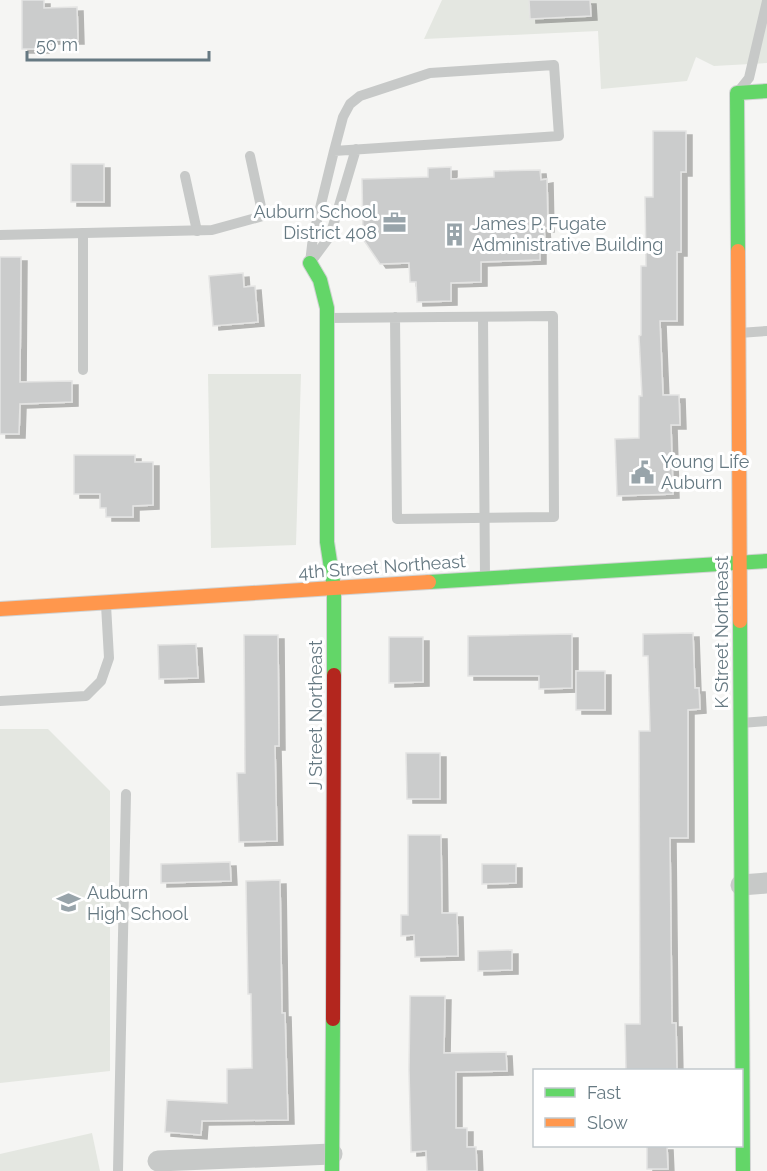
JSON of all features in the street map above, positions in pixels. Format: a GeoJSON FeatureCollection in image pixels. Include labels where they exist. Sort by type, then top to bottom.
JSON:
{"type":"FeatureCollection","features":[{"type":"Feature","properties":{"kind":"street"},"geometry":{"type":"LineString","coordinates":[[737,93],[767,91]]}},
{"type":"Feature","properties":{"kind":"street","name":"K Street Northeast"},"geometry":{"type":"LineString","coordinates":[[737,93],[742,1069]]}},
{"type":"Feature","properties":{"kind":"street","name":"J Street Northeast"},"geometry":{"type":"LineString","coordinates":[[310,263],[324,291],[327,318],[327,542],[334,588],[332,1162]]}},
{"type":"Feature","properties":{"kind":"street","name":"4th Street Northeast"},"geometry":{"type":"LineString","coordinates":[[0,609],[767,561]]}},
{"type":"Feature","properties":{"kind":"street"},"geometry":{"type":"LineString","coordinates":[[741,885],[767,883]]}},
{"type":"Feature","properties":{"kind":"street","name":"K Street Northeast"},"geometry":{"type":"LineString","coordinates":[[743,1147],[743,1171]]}},
{"type":"Feature","properties":{"kind":"street"},"geometry":{"type":"LineString","coordinates":[[158,1161],[332,1162]]}},
{"type":"Feature","properties":{"kind":"lane"},"geometry":{"type":"LineString","coordinates":[[737,93],[749,78],[767,1]]}},
{"type":"Feature","properties":{"kind":"lane"},"geometry":{"type":"LineString","coordinates":[[310,263],[313,237],[334,151],[343,117],[350,104],[360,96],[430,73],[554,65],[559,136],[334,151]]}},
{"type":"Feature","properties":{"kind":"lane"},"geometry":{"type":"LineString","coordinates":[[310,263],[330,236],[356,149]]}},
{"type":"Feature","properties":{"kind":"lane"},"geometry":{"type":"LineString","coordinates":[[0,235],[212,230],[262,216],[250,156]]}},
{"type":"Feature","properties":{"kind":"lane"},"geometry":{"type":"LineString","coordinates":[[185,176],[197,231]]}},
{"type":"Feature","properties":{"kind":"lane"},"geometry":{"type":"LineString","coordinates":[[83,233],[83,370]]}},
{"type":"Feature","properties":{"kind":"lane"},"geometry":{"type":"LineString","coordinates":[[327,318],[395,317],[553,316],[554,518],[397,519],[395,317]]}},
{"type":"Feature","properties":{"kind":"lane"},"geometry":{"type":"LineString","coordinates":[[483,317],[485,578]]}},
{"type":"Feature","properties":{"kind":"lane"},"geometry":{"type":"LineString","coordinates":[[738,333],[767,331]]}},
{"type":"Feature","properties":{"kind":"lane"},"geometry":{"type":"LineString","coordinates":[[0,701],[86,696],[101,681],[109,658],[106,602]]}},
{"type":"Feature","properties":{"kind":"lane"},"geometry":{"type":"LineString","coordinates":[[741,723],[767,721]]}},
{"type":"Feature","properties":{"kind":"lane"},"geometry":{"type":"LineString","coordinates":[[118,1171],[126,794]]}},
{"type":"Feature","properties":{"kind":"shaded area"},"geometry":{"type":"Polygon","coordinates":[[[442,0],[767,0],[767,63],[714,66],[696,57],[687,81],[601,89],[598,31],[424,39],[442,0]]]}},
{"type":"Feature","properties":{"kind":"shaded area"},"geometry":{"type":"Polygon","coordinates":[[[208,374],[301,374],[296,545],[211,548],[208,374]]]}},
{"type":"Feature","properties":{"kind":"shaded area"},"geometry":{"type":"Polygon","coordinates":[[[0,729],[48,729],[110,791],[110,1071],[0,1083],[0,729]]]}},
{"type":"Feature","properties":{"kind":"shaded area"},"geometry":{"type":"Polygon","coordinates":[[[92,1133],[100,1171],[0,1171],[0,1154],[92,1133]]]}},
{"type":"Feature","properties":{"kind":"building"},"geometry":{"type":"Polygon","coordinates":[[[22,0],[44,0],[44,8],[77,7],[78,40],[42,40],[43,49],[22,49],[22,0]]]}},
{"type":"Feature","properties":{"kind":"building"},"geometry":{"type":"Polygon","coordinates":[[[529,0],[590,0],[591,16],[530,19],[529,0]]]}},
{"type":"Feature","properties":{"kind":"building"},"geometry":{"type":"Polygon","coordinates":[[[653,131],[686,131],[686,172],[681,172],[681,252],[677,252],[677,321],[660,321],[663,395],[679,395],[680,425],[671,425],[673,494],[617,496],[615,439],[639,438],[639,396],[642,396],[639,336],[641,335],[641,266],[646,266],[645,197],[653,197],[653,131]]]}},
{"type":"Feature","properties":{"kind":"building"},"geometry":{"type":"Polygon","coordinates":[[[71,164],[104,164],[104,202],[71,202],[71,164]]]}},
{"type":"Feature","properties":{"kind":"building","name":"James P. Fugate Administrative Building"},"geometry":{"type":"Polygon","coordinates":[[[451,167],[451,179],[494,177],[494,171],[540,170],[541,180],[547,179],[548,228],[544,228],[545,240],[540,240],[540,260],[481,262],[481,282],[451,283],[451,301],[417,302],[416,282],[410,282],[409,263],[380,264],[363,239],[362,179],[428,177],[428,168],[451,167]]]}},
{"type":"Feature","properties":{"kind":"building"},"geometry":{"type":"Polygon","coordinates":[[[0,257],[21,257],[20,382],[72,381],[72,402],[20,404],[19,434],[0,434],[0,257]]]}},
{"type":"Feature","properties":{"kind":"building"},"geometry":{"type":"Polygon","coordinates":[[[243,273],[244,287],[255,286],[258,322],[213,326],[209,276],[243,273]]]}},
{"type":"Feature","properties":{"kind":"building"},"geometry":{"type":"Polygon","coordinates":[[[74,455],[135,455],[135,462],[153,462],[153,505],[133,506],[133,517],[106,517],[106,508],[100,508],[100,494],[74,494],[74,455]]]}},
{"type":"Feature","properties":{"kind":"building"},"geometry":{"type":"Polygon","coordinates":[[[693,633],[695,688],[699,688],[700,709],[688,710],[688,838],[670,838],[672,1023],[676,1023],[677,1069],[626,1069],[625,1024],[640,1024],[639,731],[650,731],[648,656],[643,656],[643,634],[693,633]]]}},
{"type":"Feature","properties":{"kind":"building"},"geometry":{"type":"Polygon","coordinates":[[[572,634],[572,688],[539,689],[539,676],[468,676],[468,636],[572,634]]]}},
{"type":"Feature","properties":{"kind":"building"},"geometry":{"type":"Polygon","coordinates":[[[244,635],[278,635],[279,746],[275,746],[277,841],[239,842],[237,773],[245,773],[244,635]]]}},
{"type":"Feature","properties":{"kind":"building"},"geometry":{"type":"Polygon","coordinates":[[[389,637],[423,637],[423,682],[389,683],[389,637]]]}},
{"type":"Feature","properties":{"kind":"building"},"geometry":{"type":"Polygon","coordinates":[[[196,644],[198,678],[159,679],[158,645],[196,644]]]}},
{"type":"Feature","properties":{"kind":"building"},"geometry":{"type":"Polygon","coordinates":[[[576,671],[605,671],[605,710],[576,710],[576,671]]]}},
{"type":"Feature","properties":{"kind":"building"},"geometry":{"type":"Polygon","coordinates":[[[406,753],[440,753],[440,799],[407,799],[406,753]]]}},
{"type":"Feature","properties":{"kind":"building"},"geometry":{"type":"Polygon","coordinates":[[[408,835],[441,835],[442,913],[457,913],[458,956],[415,957],[414,935],[401,936],[401,915],[408,915],[408,835]]]}},
{"type":"Feature","properties":{"kind":"building"},"geometry":{"type":"Polygon","coordinates":[[[230,862],[231,881],[161,883],[161,864],[230,862]]]}},
{"type":"Feature","properties":{"kind":"building"},"geometry":{"type":"Polygon","coordinates":[[[482,864],[516,864],[516,883],[482,884],[482,864]]]}},
{"type":"Feature","properties":{"kind":"building"},"geometry":{"type":"Polygon","coordinates":[[[280,880],[282,1013],[285,1013],[288,1120],[202,1121],[201,1135],[165,1132],[167,1100],[227,1103],[227,1069],[252,1068],[246,881],[280,880]]]}},
{"type":"Feature","properties":{"kind":"building"},"geometry":{"type":"Polygon","coordinates":[[[512,950],[512,970],[478,971],[478,951],[512,950]]]}},
{"type":"Feature","properties":{"kind":"building"},"geometry":{"type":"Polygon","coordinates":[[[410,996],[445,996],[444,1053],[506,1052],[507,1071],[456,1072],[456,1128],[467,1128],[467,1147],[476,1147],[477,1171],[427,1171],[426,1151],[411,1152],[410,996]]]}},
{"type":"Feature","properties":{"kind":"building"},"geometry":{"type":"Polygon","coordinates":[[[647,1147],[667,1147],[668,1169],[647,1169],[647,1147]]]}},
{"type":"Feature","properties":{"kind":"traffic: fast"},"geometry":{"type":"LineString","coordinates":[[738,251],[737,93],[767,91]]}},
{"type":"Feature","properties":{"kind":"traffic: fast"},"geometry":{"type":"LineString","coordinates":[[310,263],[320,280],[327,308],[327,542],[334,588],[334,675]]}},
{"type":"Feature","properties":{"kind":"traffic: fast"},"geometry":{"type":"LineString","coordinates":[[429,582],[767,561]]}},
{"type":"Feature","properties":{"kind":"traffic: fast"},"geometry":{"type":"LineString","coordinates":[[740,621],[742,1069]]}},
{"type":"Feature","properties":{"kind":"traffic: fast"},"geometry":{"type":"LineString","coordinates":[[332,1171],[333,1019]]}},
{"type":"Feature","properties":{"kind":"traffic: fast"},"geometry":{"type":"LineString","coordinates":[[743,1147],[743,1171]]}},
{"type":"Feature","properties":{"kind":"traffic: slow"},"geometry":{"type":"LineString","coordinates":[[738,251],[740,621]]}},
{"type":"Feature","properties":{"kind":"traffic: slow"},"geometry":{"type":"LineString","coordinates":[[0,609],[429,582]]}},
{"type":"Feature","properties":{"kind":"traffic: jam"},"geometry":{"type":"LineString","coordinates":[[333,1019],[334,675]]}},
{"type":"Feature","properties":{"kind":"place","name":"Auburn School District 408"},"geometry":{"type":"Point","coordinates":[395,222]}},
{"type":"Feature","properties":{"kind":"place","name":"James P. Fugate Administrative Building"},"geometry":{"type":"Point","coordinates":[454,234]}},
{"type":"Feature","properties":{"kind":"place","name":"Young Life Auburn"},"geometry":{"type":"Point","coordinates":[643,472]}},
{"type":"Feature","properties":{"kind":"place","name":"Auburn High School"},"geometry":{"type":"Point","coordinates":[69,903]}}]}
